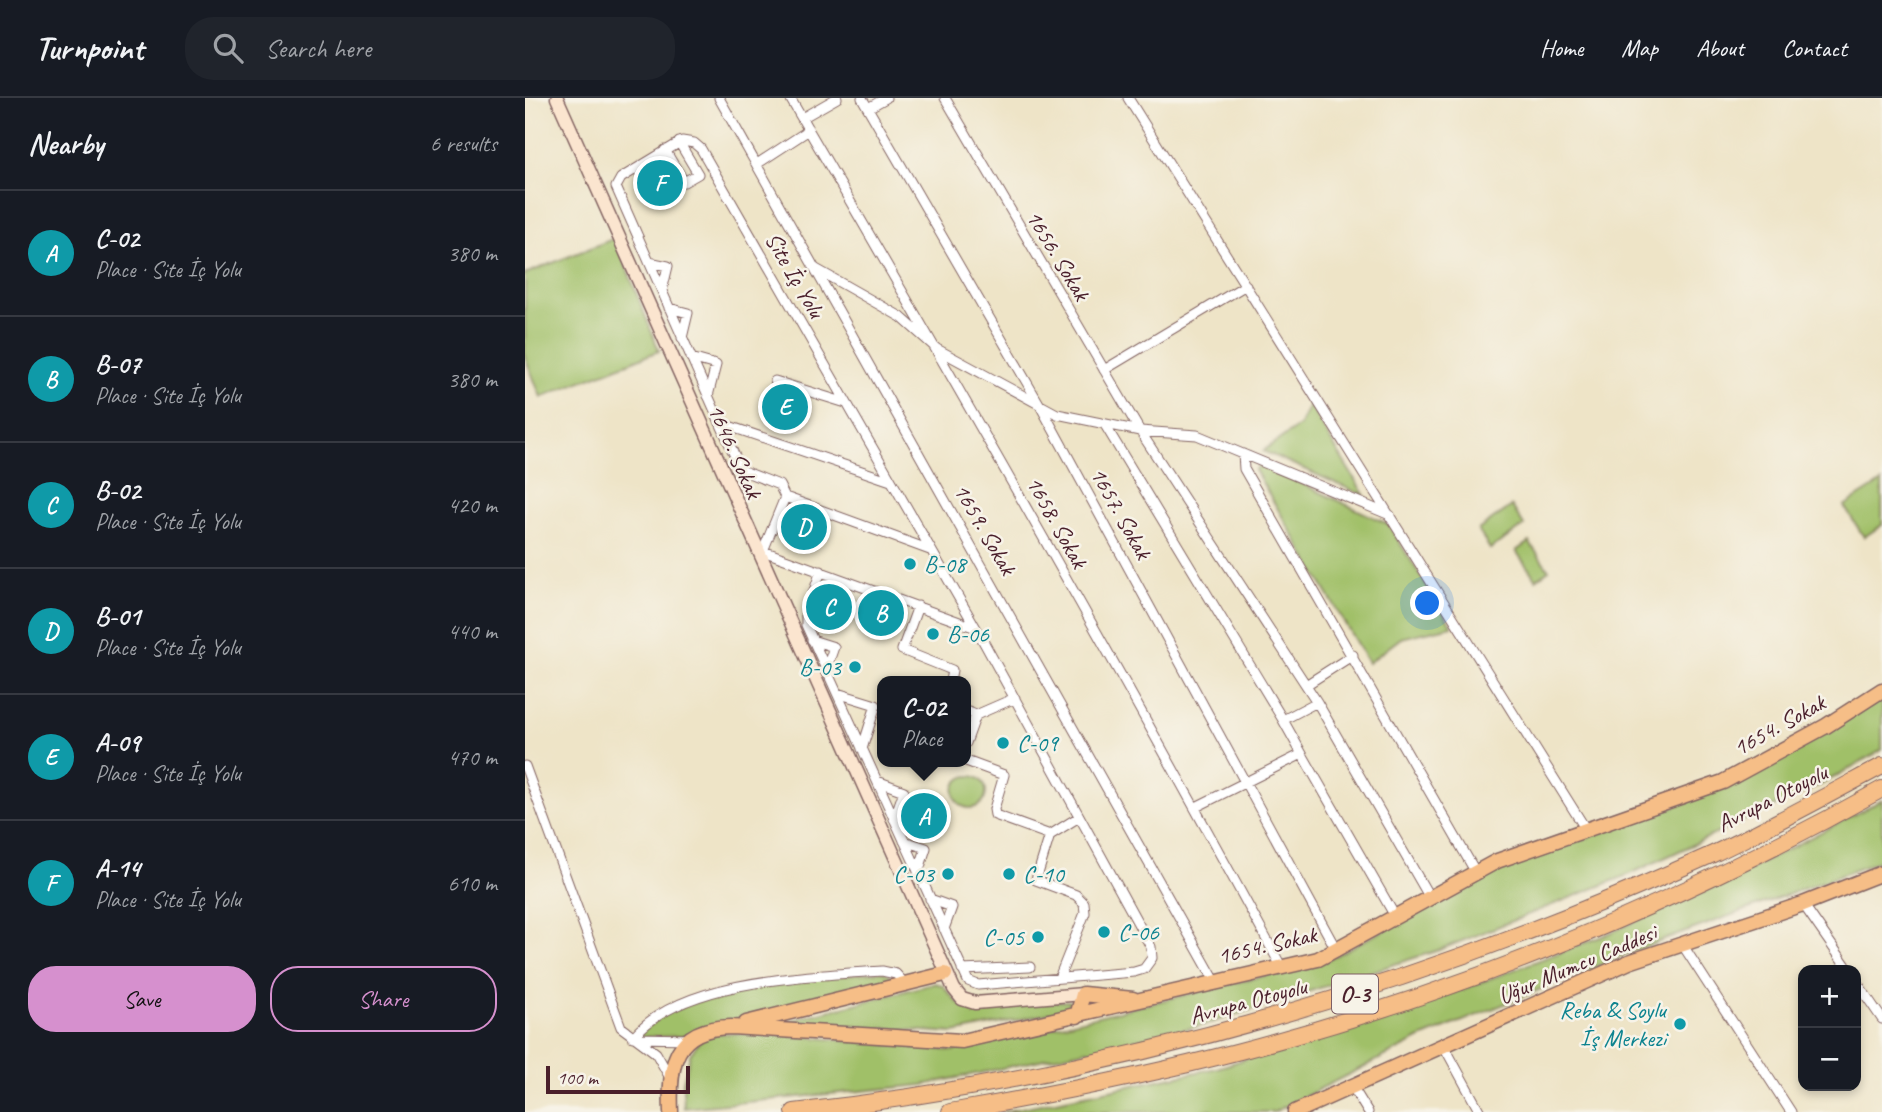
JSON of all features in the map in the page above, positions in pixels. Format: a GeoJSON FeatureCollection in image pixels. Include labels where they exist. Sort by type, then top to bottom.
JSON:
{"type":"FeatureCollection","features":[{"type":"Feature","properties":{"kind":"highway","name":"Avrupa Otoyolu"},"geometry":{"type":"LineString","coordinates":[[794,1112],[1014,1080],[1160,1049],[1320,1006],[1482,950],[1612,898],[1716,853],[1882,766]]}},
{"type":"Feature","properties":{"kind":"highway","name":"Avrupa Otoyolu"},"geometry":{"type":"LineString","coordinates":[[950,1112],[1069,1091],[1206,1059],[1407,1000],[1647,906],[1791,838],[1882,789]]}},
{"type":"Feature","properties":{"kind":"main road","name":"1654. Sokak"},"geometry":{"type":"LineString","coordinates":[[691,1039],[712,1028],[731,1027],[951,1042],[1077,1016],[1215,981],[1282,968],[1337,951],[1475,871],[1585,828],[1723,782],[1826,726],[1882,690]]}},
{"type":"Feature","properties":{"kind":"main road","name":"Uğur Mumcu Caddesi"},"geometry":{"type":"LineString","coordinates":[[1295,1112],[1629,962],[1803,904],[1882,873]]}},
{"type":"Feature","properties":{"kind":"main road"},"geometry":{"type":"LineString","coordinates":[[731,1027],[945,974]]}},
{"type":"Feature","properties":{"kind":"main road"},"geometry":{"type":"LineString","coordinates":[[1077,1016],[1083,994],[1141,1000]]}},
{"type":"Feature","properties":{"kind":"main road"},"geometry":{"type":"LineString","coordinates":[[671,1112],[669,1076],[676,1056],[691,1039]]}},
{"type":"Feature","properties":{"kind":"street","name":"1646. Sokak"},"geometry":{"type":"LineString","coordinates":[[557,98],[945,974],[960,997],[970,1002],[1083,994]]}},
{"type":"Feature","properties":{"kind":"street","name":"1659. Sokak"},"geometry":{"type":"LineString","coordinates":[[719,98],[1215,981]]}},
{"type":"Feature","properties":{"kind":"street","name":"1658. Sokak"},"geometry":{"type":"LineString","coordinates":[[790,98],[937,349],[1195,807],[1282,968]]}},
{"type":"Feature","properties":{"kind":"street"},"geometry":{"type":"LineString","coordinates":[[802,118],[837,98]]}},
{"type":"Feature","properties":{"kind":"street","name":"1657. Sokak"},"geometry":{"type":"LineString","coordinates":[[862,98],[1041,407],[1337,951]]}},
{"type":"Feature","properties":{"kind":"street"},"geometry":{"type":"LineString","coordinates":[[867,108],[886,98]]}},
{"type":"Feature","properties":{"kind":"street","name":"1656. Sokak"},"geometry":{"type":"LineString","coordinates":[[945,98],[1140,431],[1317,702],[1430,898]]}},
{"type":"Feature","properties":{"kind":"street"},"geometry":{"type":"LineString","coordinates":[[1128,98],[1585,828]]}},
{"type":"Feature","properties":{"kind":"street"},"geometry":{"type":"LineString","coordinates":[[757,164],[809,130]]}},
{"type":"Feature","properties":{"kind":"street"},"geometry":{"type":"LineString","coordinates":[[698,174],[679,142],[621,178],[615,185],[741,470],[779,485],[785,497],[930,550]]}},
{"type":"Feature","properties":{"kind":"street","name":"Site İç Yolu"},"geometry":{"type":"LineString","coordinates":[[679,142],[698,146],[711,166],[976,628],[1152,950],[1151,961],[1140,971],[974,985],[962,970]]}},
{"type":"Feature","properties":{"kind":"street"},"geometry":{"type":"LineString","coordinates":[[665,150],[684,182],[711,166]]}},
{"type":"Feature","properties":{"kind":"street"},"geometry":{"type":"LineString","coordinates":[[649,262],[668,266],[662,291]]}},
{"type":"Feature","properties":{"kind":"street"},"geometry":{"type":"LineString","coordinates":[[814,268],[901,317],[937,349],[1064,417],[1140,431],[1197,436],[1391,516]]}},
{"type":"Feature","properties":{"kind":"street"},"geometry":{"type":"LineString","coordinates":[[1104,370],[1246,285]]}},
{"type":"Feature","properties":{"kind":"street"},"geometry":{"type":"LineString","coordinates":[[669,308],[688,313],[682,338]]}},
{"type":"Feature","properties":{"kind":"street"},"geometry":{"type":"LineString","coordinates":[[691,358],[716,365],[708,396]]}},
{"type":"Feature","properties":{"kind":"street"},"geometry":{"type":"LineString","coordinates":[[775,381],[846,403]]}},
{"type":"Feature","properties":{"kind":"street"},"geometry":{"type":"LineString","coordinates":[[720,422],[891,481]]}},
{"type":"Feature","properties":{"kind":"street"},"geometry":{"type":"LineString","coordinates":[[1105,425],[1283,720],[1396,918]]}},
{"type":"Feature","properties":{"kind":"street"},"geometry":{"type":"LineString","coordinates":[[1243,454],[1244,469],[1475,871]]}},
{"type":"Feature","properties":{"kind":"street"},"geometry":{"type":"LineString","coordinates":[[785,497],[760,552],[821,571],[976,628]]}},
{"type":"Feature","properties":{"kind":"street"},"geometry":{"type":"LineString","coordinates":[[821,571],[805,619],[962,970],[1030,967]]}},
{"type":"Feature","properties":{"kind":"street"},"geometry":{"type":"LineString","coordinates":[[918,606],[902,650],[952,670],[951,676]]}},
{"type":"Feature","properties":{"kind":"street"},"geometry":{"type":"LineString","coordinates":[[813,640],[834,648],[826,670]]}},
{"type":"Feature","properties":{"kind":"street"},"geometry":{"type":"LineString","coordinates":[[1306,685],[1353,655]]}},
{"type":"Feature","properties":{"kind":"street"},"geometry":{"type":"LineString","coordinates":[[837,693],[876,705],[862,749]]}},
{"type":"Feature","properties":{"kind":"street"},"geometry":{"type":"LineString","coordinates":[[971,713],[976,715],[1015,698]]}},
{"type":"Feature","properties":{"kind":"street"},"geometry":{"type":"LineString","coordinates":[[1283,720],[1317,702]]}},
{"type":"Feature","properties":{"kind":"street"},"geometry":{"type":"LineString","coordinates":[[971,729],[976,715]]}},
{"type":"Feature","properties":{"kind":"street"},"geometry":{"type":"LineString","coordinates":[[1195,807],[1302,754]]}},
{"type":"Feature","properties":{"kind":"street"},"geometry":{"type":"LineString","coordinates":[[971,763],[1004,775],[993,810],[995,816],[1050,835]]}},
{"type":"Feature","properties":{"kind":"street"},"geometry":{"type":"LineString","coordinates":[[525,766],[619,1023],[656,1053],[669,1076]]}},
{"type":"Feature","properties":{"kind":"street"},"geometry":{"type":"LineString","coordinates":[[877,781],[904,791],[894,819]]}},
{"type":"Feature","properties":{"kind":"street"},"geometry":{"type":"LineString","coordinates":[[1059,978],[1085,906],[1078,896],[1036,880],[1050,835],[1079,817]]}},
{"type":"Feature","properties":{"kind":"street"},"geometry":{"type":"LineString","coordinates":[[904,841],[926,848],[918,873]]}},
{"type":"Feature","properties":{"kind":"street"},"geometry":{"type":"LineString","coordinates":[[930,899],[952,907],[944,929]]}},
{"type":"Feature","properties":{"kind":"street"},"geometry":{"type":"LineString","coordinates":[[1803,904],[1846,965]]}},
{"type":"Feature","properties":{"kind":"street"},"geometry":{"type":"LineString","coordinates":[[1682,944],[1791,1112]]}},
{"type":"Feature","properties":{"kind":"street"},"geometry":{"type":"LineString","coordinates":[[633,1037],[644,1024],[676,1005],[768,983],[882,971],[896,974],[905,985]]}},
{"type":"Feature","properties":{"kind":"street"},"geometry":{"type":"LineString","coordinates":[[1097,975],[1099,995]]}},
{"type":"Feature","properties":{"kind":"street"},"geometry":{"type":"LineString","coordinates":[[1082,976],[1083,994]]}},
{"type":"Feature","properties":{"kind":"street"},"geometry":{"type":"LineString","coordinates":[[1861,988],[1882,1019]]}},
{"type":"Feature","properties":{"kind":"street"},"geometry":{"type":"LineString","coordinates":[[633,1037],[691,1039]]}},
{"type":"Feature","properties":{"kind":"street"},"geometry":{"type":"LineString","coordinates":[[1444,1046],[1479,1112]]}},
{"type":"Feature","properties":{"kind":"street"},"geometry":{"type":"LineString","coordinates":[[1352,1086],[1368,1112]]}},
{"type":"Feature","properties":{"kind":"green space"},"geometry":{"type":"Polygon","coordinates":[[[615,238],[659,351],[541,397],[525,357],[525,274],[615,238]]]}},
{"type":"Feature","properties":{"kind":"green space"},"geometry":{"type":"Polygon","coordinates":[[[1309,405],[1365,496],[1263,451],[1300,425],[1309,405]]]}},
{"type":"Feature","properties":{"kind":"green space"},"geometry":{"type":"Polygon","coordinates":[[[1260,464],[1388,524],[1452,626],[1401,638],[1368,663],[1255,470],[1260,464]]]}},
{"type":"Feature","properties":{"kind":"green space"},"geometry":{"type":"Polygon","coordinates":[[[1882,482],[1882,525],[1864,537],[1844,506],[1882,482]]]}},
{"type":"Feature","properties":{"kind":"green space"},"geometry":{"type":"Polygon","coordinates":[[[1512,506],[1524,526],[1490,549],[1478,530],[1512,506]]]}},
{"type":"Feature","properties":{"kind":"green space"},"geometry":{"type":"Polygon","coordinates":[[[1529,542],[1549,570],[1536,579],[1516,551],[1529,542]]]}},
{"type":"Feature","properties":{"kind":"green space"},"geometry":{"type":"Polygon","coordinates":[[[1882,698],[1882,750],[1820,785],[1630,874],[1439,950],[1204,1025],[923,1085],[684,1108],[683,1083],[690,1055],[701,1038],[713,1033],[787,1035],[954,1051],[1325,961],[1500,869],[1725,788],[1882,698]]]}},
{"type":"Feature","properties":{"kind":"green space"},"geometry":{"type":"Polygon","coordinates":[[[970,776],[981,781],[986,792],[981,803],[970,808],[959,803],[954,792],[959,781],[970,776]]]}},
{"type":"Feature","properties":{"kind":"green space"},"geometry":{"type":"Polygon","coordinates":[[[1882,800],[1882,860],[1642,948],[1421,1038],[1274,1112],[1215,1112],[1211,1109],[1197,1112],[1002,1112],[1217,1068],[1458,991],[1603,936],[1735,877],[1882,800]]]}},
{"type":"Feature","properties":{"kind":"green space"},"geometry":{"type":"Polygon","coordinates":[[[883,971],[906,985],[696,1036],[633,1037],[676,1005],[768,983],[883,971]]]}},
{"type":"Feature","properties":{"kind":"green space"},"geometry":{"type":"Polygon","coordinates":[[[936,983],[943,986],[958,1003],[1071,1001],[1075,1008],[954,1033],[785,1022],[936,983]]]}},
{"type":"Feature","properties":{"kind":"place","name":"A-14"},"geometry":{"type":"Point","coordinates":[660,183]}},
{"type":"Feature","properties":{"kind":"place","name":"A-09"},"geometry":{"type":"Point","coordinates":[785,407]}},
{"type":"Feature","properties":{"kind":"place","name":"B-01"},"geometry":{"type":"Point","coordinates":[804,527]}},
{"type":"Feature","properties":{"kind":"place","name":"B-08"},"geometry":{"type":"Point","coordinates":[910,564]}},
{"type":"Feature","properties":{"kind":"place","name":"B-02"},"geometry":{"type":"Point","coordinates":[829,607]}},
{"type":"Feature","properties":{"kind":"place","name":"B-07"},"geometry":{"type":"Point","coordinates":[881,613]}},
{"type":"Feature","properties":{"kind":"place","name":"B-06"},"geometry":{"type":"Point","coordinates":[933,634]}},
{"type":"Feature","properties":{"kind":"place","name":"B-03"},"geometry":{"type":"Point","coordinates":[855,667]}},
{"type":"Feature","properties":{"kind":"place","name":"C-09"},"geometry":{"type":"Point","coordinates":[1003,743]}},
{"type":"Feature","properties":{"kind":"place","name":"C-02"},"geometry":{"type":"Point","coordinates":[924,816]}},
{"type":"Feature","properties":{"kind":"place","name":"C-03"},"geometry":{"type":"Point","coordinates":[948,874]}},
{"type":"Feature","properties":{"kind":"place","name":"C-10"},"geometry":{"type":"Point","coordinates":[1009,874]}},
{"type":"Feature","properties":{"kind":"place","name":"C-06"},"geometry":{"type":"Point","coordinates":[1104,932]}},
{"type":"Feature","properties":{"kind":"place","name":"C-05"},"geometry":{"type":"Point","coordinates":[1038,937]}},
{"type":"Feature","properties":{"kind":"place","name":"Reba & Soylu İş Merkezi"},"geometry":{"type":"Point","coordinates":[1680,1024]}}]}
